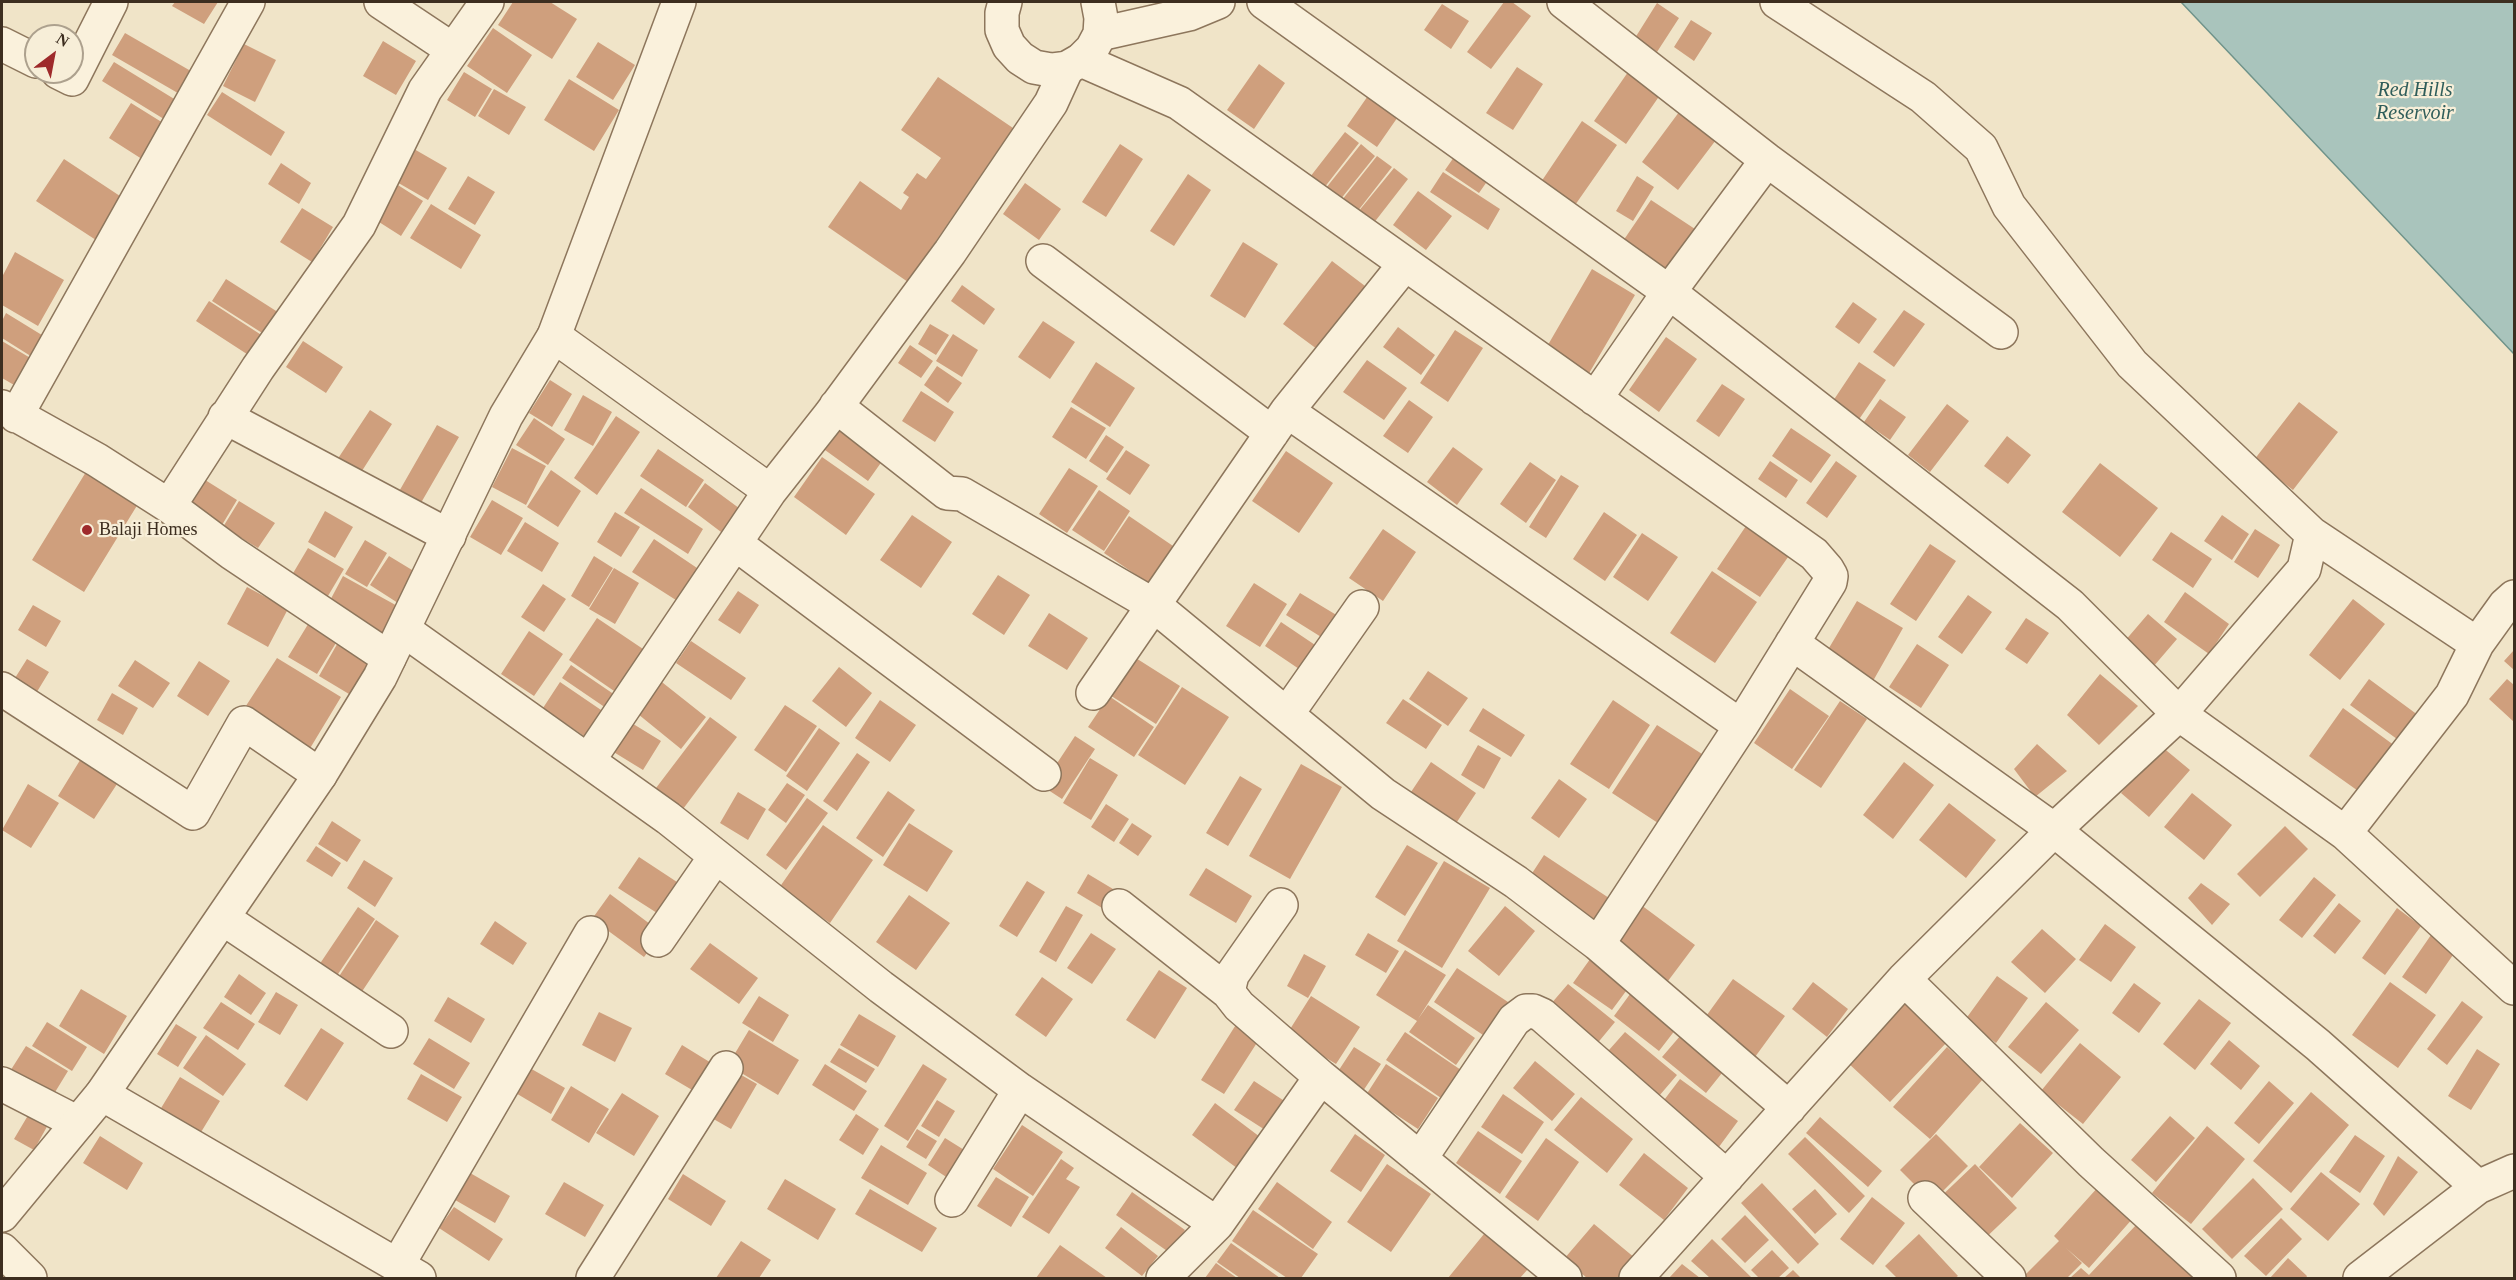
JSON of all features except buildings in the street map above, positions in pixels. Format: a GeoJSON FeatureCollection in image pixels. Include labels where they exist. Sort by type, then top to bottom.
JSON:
{"type":"FeatureCollection","features":[{"type":"Feature","properties":{"kind":"street"},"geometry":{"type":"LineString","coordinates":[[84,55],[111,2]]}},
{"type":"Feature","properties":{"kind":"street"},"geometry":{"type":"LineString","coordinates":[[248,2],[9,412],[97,460],[169,506],[232,553],[389,658]]}},
{"type":"Feature","properties":{"kind":"street"},"geometry":{"type":"LineString","coordinates":[[381,2],[453,50]]}},
{"type":"Feature","properties":{"kind":"street"},"geometry":{"type":"LineString","coordinates":[[169,506],[225,417],[359,225],[425,90],[487,2]]}},
{"type":"Feature","properties":{"kind":"street"},"geometry":{"type":"LineString","coordinates":[[2,1215],[102,1094],[321,775],[389,658],[506,416],[554,336],[679,2]]}},
{"type":"Feature","properties":{"kind":"street"},"geometry":{"type":"LineString","coordinates":[[588,761],[770,491],[950,252],[1052,103],[1083,54],[1101,18],[1098,2]]}},
{"type":"Feature","properties":{"kind":"street"},"geometry":{"type":"LineString","coordinates":[[997,5],[1002,30],[1009,46],[1020,58],[1034,67],[1051,70],[1083,54],[1218,2]]}},
{"type":"Feature","properties":{"kind":"street"},"geometry":{"type":"LineString","coordinates":[[1264,2],[1669,291],[2070,605],[2179,714],[2345,833],[2514,988]]}},
{"type":"Feature","properties":{"kind":"street"},"geometry":{"type":"LineString","coordinates":[[1564,2],[1767,160],[2001,332]]}},
{"type":"Feature","properties":{"kind":"street"},"geometry":{"type":"LineString","coordinates":[[1777,2],[1923,97],[1981,148],[2009,206],[2132,364],[2312,534],[2477,644]]}},
{"type":"Feature","properties":{"kind":"street"},"geometry":{"type":"LineString","coordinates":[[2,44],[24,55]]}},
{"type":"Feature","properties":{"kind":"street"},"geometry":{"type":"LineString","coordinates":[[1083,54],[1179,103],[1821,560],[1831,576],[1830,582],[1741,726],[1598,944]]}},
{"type":"Feature","properties":{"kind":"street"},"geometry":{"type":"LineString","coordinates":[[1595,399],[1669,291],[1767,160]]}},
{"type":"Feature","properties":{"kind":"street"},"geometry":{"type":"LineString","coordinates":[[1043,261],[1279,422],[1741,726]]}},
{"type":"Feature","properties":{"kind":"street"},"geometry":{"type":"LineString","coordinates":[[1093,693],[1155,606],[1279,422],[1405,264]]}},
{"type":"Feature","properties":{"kind":"street"},"geometry":{"type":"LineString","coordinates":[[554,336],[770,491]]}},
{"type":"Feature","properties":{"kind":"street"},"geometry":{"type":"LineString","coordinates":[[836,406],[947,493],[962,494],[1155,606],[1383,794],[1516,882],[1598,944],[1789,1108]]}},
{"type":"Feature","properties":{"kind":"street"},"geometry":{"type":"LineString","coordinates":[[225,417],[449,536]]}},
{"type":"Feature","properties":{"kind":"street"},"geometry":{"type":"LineString","coordinates":[[1636,1278],[1904,979],[2054,830],[2179,714],[2304,569],[2312,534]]}},
{"type":"Feature","properties":{"kind":"street"},"geometry":{"type":"LineString","coordinates":[[736,544],[1044,774]]}},
{"type":"Feature","properties":{"kind":"street"},"geometry":{"type":"LineString","coordinates":[[2345,833],[2452,695],[2477,644],[2505,605],[2514,597]]}},
{"type":"Feature","properties":{"kind":"street"},"geometry":{"type":"LineString","coordinates":[[1287,714],[1362,607]]}},
{"type":"Feature","properties":{"kind":"street"},"geometry":{"type":"LineString","coordinates":[[404,630],[588,761],[716,856],[881,987],[1020,1090],[1217,1224]]}},
{"type":"Feature","properties":{"kind":"street"},"geometry":{"type":"LineString","coordinates":[[1791,643],[2054,830],[2318,1045],[2478,1187]]}},
{"type":"Feature","properties":{"kind":"street"},"geometry":{"type":"LineString","coordinates":[[2,689],[193,813],[244,723],[321,775]]}},
{"type":"Feature","properties":{"kind":"street"},"geometry":{"type":"LineString","coordinates":[[658,940],[716,856]]}},
{"type":"Feature","properties":{"kind":"street"},"geometry":{"type":"LineString","coordinates":[[1228,992],[1232,975],[1281,905]]}},
{"type":"Feature","properties":{"kind":"street"},"geometry":{"type":"LineString","coordinates":[[1119,906],[1228,992],[1239,1006],[1321,1077],[1565,1278]]}},
{"type":"Feature","properties":{"kind":"street"},"geometry":{"type":"LineString","coordinates":[[224,918],[391,1031]]}},
{"type":"Feature","properties":{"kind":"street"},"geometry":{"type":"LineString","coordinates":[[102,1094],[408,1272],[591,933]]}},
{"type":"Feature","properties":{"kind":"street"},"geometry":{"type":"LineString","coordinates":[[1904,979],[2091,1162],[2219,1278]]}},
{"type":"Feature","properties":{"kind":"street"},"geometry":{"type":"LineString","coordinates":[[1420,1159],[1514,1020],[1526,1011],[1542,1015],[1727,1177]]}},
{"type":"Feature","properties":{"kind":"street"},"geometry":{"type":"LineString","coordinates":[[593,1278],[726,1068]]}},
{"type":"Feature","properties":{"kind":"street"},"geometry":{"type":"LineString","coordinates":[[1163,1278],[1217,1224],[1321,1077]]}},
{"type":"Feature","properties":{"kind":"street"},"geometry":{"type":"LineString","coordinates":[[2,1084],[78,1123]]}},
{"type":"Feature","properties":{"kind":"street"},"geometry":{"type":"LineString","coordinates":[[952,1200],[1020,1090]]}},
{"type":"Feature","properties":{"kind":"street"},"geometry":{"type":"LineString","coordinates":[[2360,1278],[2478,1187],[2514,1171]]}},
{"type":"Feature","properties":{"kind":"street"},"geometry":{"type":"LineString","coordinates":[[1925,1198],[1991,1272]]}},
{"type":"Feature","properties":{"kind":"street"},"geometry":{"type":"LineString","coordinates":[[2,1250],[30,1278]]}},
{"type":"Feature","properties":{"kind":"water","name":"Red Hills Reservoir"},"geometry":{"type":"Polygon","coordinates":[[[2181,2],[2514,2],[2514,354],[2181,2]]]}},
{"type":"Feature","properties":{"kind":"place","name":"Balaji Homes"},"geometry":{"type":"Point","coordinates":[87,530]}}]}
